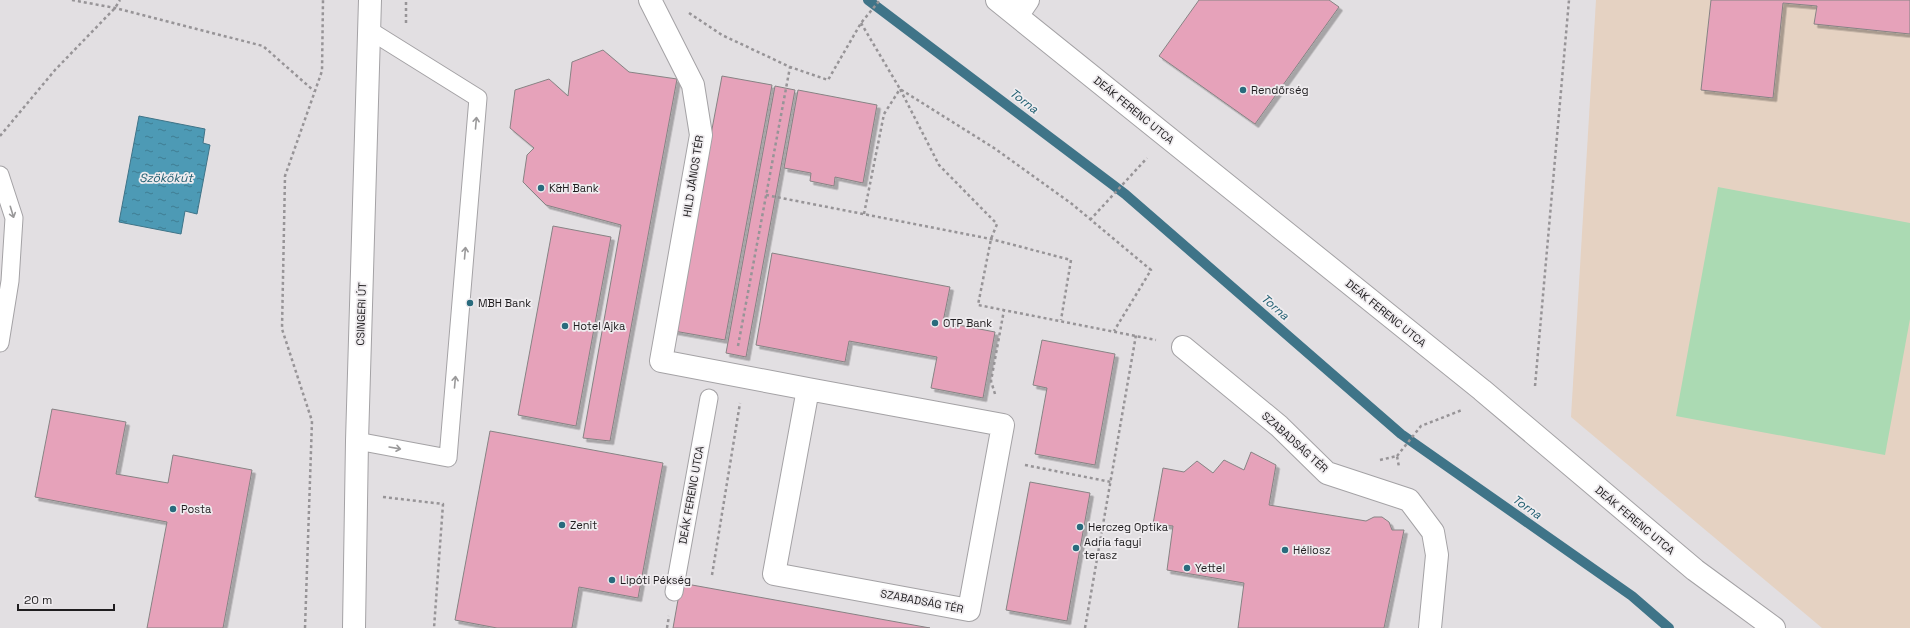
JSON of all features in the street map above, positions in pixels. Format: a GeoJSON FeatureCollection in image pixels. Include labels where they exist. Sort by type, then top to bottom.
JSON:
{"type":"FeatureCollection","features":[{"type":"Feature","properties":{"kind":"street","name":"CSINGERI ÚT"},"geometry":{"type":"LineString","coordinates":[[354,628],[357,441],[370,0]]}},
{"type":"Feature","properties":{"kind":"street","name":"HILD JÁNOS TÉR"},"geometry":{"type":"LineString","coordinates":[[650,0],[693,86],[701,135],[662,361],[738,376]]}},
{"type":"Feature","properties":{"kind":"street","name":"DEÁK FERENC UTCA"},"geometry":{"type":"LineString","coordinates":[[997,0],[1023,8],[1482,390],[1695,570],[1774,628]]}},
{"type":"Feature","properties":{"kind":"street","name":"SZABADSÁG TÉR"},"geometry":{"type":"LineString","coordinates":[[1183,347],[1279,426],[1327,473],[1409,500],[1433,532],[1437,555],[1430,628]]}},
{"type":"Feature","properties":{"kind":"street"},"geometry":{"type":"LineString","coordinates":[[738,376],[1003,426]]}},
{"type":"Feature","properties":{"kind":"street","name":"SZABADSÁG TÉR"},"geometry":{"type":"LineString","coordinates":[[808,389],[774,574],[969,610],[1003,426]]}},
{"type":"Feature","properties":{"kind":"lane"},"geometry":{"type":"LineString","coordinates":[[357,441],[448,458],[478,98],[369,30]]}},
{"type":"Feature","properties":{"kind":"lane"},"geometry":{"type":"LineString","coordinates":[[0,175],[14,218],[10,280],[0,343]]}},
{"type":"Feature","properties":{"kind":"lane","name":"DEÁK FERENC UTCA"},"geometry":{"type":"LineString","coordinates":[[674,592],[708,398]]}},
{"type":"Feature","properties":{"kind":"path"},"geometry":{"type":"LineString","coordinates":[[72,0],[115,8],[263,46],[314,91]]}},
{"type":"Feature","properties":{"kind":"path"},"geometry":{"type":"LineString","coordinates":[[0,136],[55,70],[115,8],[120,0]]}},
{"type":"Feature","properties":{"kind":"path"},"geometry":{"type":"LineString","coordinates":[[305,628],[312,420],[282,329],[285,176],[322,71],[324,0]]}},
{"type":"Feature","properties":{"kind":"path"},"geometry":{"type":"LineString","coordinates":[[684,9],[722,35],[790,67],[828,80],[861,23],[880,0]]}},
{"type":"Feature","properties":{"kind":"path"},"geometry":{"type":"LineString","coordinates":[[1535,386],[1569,0]]}},
{"type":"Feature","properties":{"kind":"path"},"geometry":{"type":"LineString","coordinates":[[861,23],[900,89],[939,165],[997,224],[991,239],[978,305],[1136,335],[1085,628]]}},
{"type":"Feature","properties":{"kind":"path"},"geometry":{"type":"LineString","coordinates":[[712,575],[740,404],[737,349],[790,67]]}},
{"type":"Feature","properties":{"kind":"path"},"geometry":{"type":"LineString","coordinates":[[864,214],[884,114],[900,89]]}},
{"type":"Feature","properties":{"kind":"path"},"geometry":{"type":"LineString","coordinates":[[900,89],[994,148],[1072,204],[1151,270],[1114,331]]}},
{"type":"Feature","properties":{"kind":"path"},"geometry":{"type":"LineString","coordinates":[[1090,220],[1133,173]]}},
{"type":"Feature","properties":{"kind":"path"},"geometry":{"type":"LineString","coordinates":[[766,195],[991,239],[1071,260],[1061,320]]}},
{"type":"Feature","properties":{"kind":"path"},"geometry":{"type":"LineString","coordinates":[[1003,426],[991,381],[1004,310]]}},
{"type":"Feature","properties":{"kind":"path"},"geometry":{"type":"LineString","coordinates":[[1397,456],[1421,426],[1468,408],[1482,390]]}},
{"type":"Feature","properties":{"kind":"path"},"geometry":{"type":"LineString","coordinates":[[997,459],[1111,482]]}},
{"type":"Feature","properties":{"kind":"path"},"geometry":{"type":"LineString","coordinates":[[357,494],[443,504],[434,628]]}},
{"type":"Feature","properties":{"kind":"shaded area"},"geometry":{"type":"Polygon","coordinates":[[[1596,0],[1910,0],[1910,628],[1822,628],[1571,417],[1596,0]]]}},
{"type":"Feature","properties":{"kind":"green space"},"geometry":{"type":"Polygon","coordinates":[[[1718,187],[1910,223],[1910,319],[1885,455],[1676,416],[1718,187]]]}},
{"type":"Feature","properties":{"kind":"water","name":"Szökőkút"},"geometry":{"type":"Polygon","coordinates":[[[139,116],[205,129],[203,143],[210,145],[197,214],[185,211],[181,234],[119,222],[139,116]]]}},
{"type":"Feature","properties":{"kind":"building","name":"Rendőrség"},"geometry":{"type":"Polygon","coordinates":[[[1199,0],[1329,0],[1339,7],[1255,124],[1159,56],[1199,0]]]}},
{"type":"Feature","properties":{"kind":"building"},"geometry":{"type":"Polygon","coordinates":[[[1711,0],[1910,0],[1910,34],[1814,24],[1817,6],[1783,3],[1773,98],[1701,90],[1711,0]]]}},
{"type":"Feature","properties":{"kind":"building"},"geometry":{"type":"Polygon","coordinates":[[[603,50],[629,72],[677,79],[610,441],[583,438],[621,225],[546,205],[523,182],[527,155],[534,148],[510,128],[515,90],[549,79],[568,96],[572,62],[603,50]]]}},
{"type":"Feature","properties":{"kind":"building"},"geometry":{"type":"Polygon","coordinates":[[[722,76],[772,85],[725,340],[674,331],[722,76]]]}},
{"type":"Feature","properties":{"kind":"building"},"geometry":{"type":"Polygon","coordinates":[[[775,86],[795,90],[746,357],[726,353],[775,86]]]}},
{"type":"Feature","properties":{"kind":"building"},"geometry":{"type":"Polygon","coordinates":[[[798,90],[877,105],[863,183],[835,177],[834,186],[810,181],[811,173],[784,168],[798,90]]]}},
{"type":"Feature","properties":{"kind":"building","name":"Hotel Ajka"},"geometry":{"type":"Polygon","coordinates":[[[553,226],[611,237],[576,426],[518,415],[553,226]]]}},
{"type":"Feature","properties":{"kind":"building"},"geometry":{"type":"Polygon","coordinates":[[[772,253],[950,287],[943,322],[995,332],[983,398],[931,388],[937,357],[849,341],[845,362],[756,345],[772,253]]]}},
{"type":"Feature","properties":{"kind":"building"},"geometry":{"type":"Polygon","coordinates":[[[1042,340],[1115,354],[1095,465],[1035,454],[1047,388],[1033,385],[1042,340]]]}},
{"type":"Feature","properties":{"kind":"building","name":"Posta"},"geometry":{"type":"Polygon","coordinates":[[[52,409],[126,422],[116,474],[168,483],[173,455],[252,470],[223,628],[147,628],[167,522],[35,497],[52,409]]]}},
{"type":"Feature","properties":{"kind":"building","name":"Zenit"},"geometry":{"type":"Polygon","coordinates":[[[490,431],[663,463],[638,598],[579,587],[572,628],[497,628],[455,620],[490,431]]]}},
{"type":"Feature","properties":{"kind":"building","name":"Héliosz"},"geometry":{"type":"Polygon","coordinates":[[[1251,452],[1276,465],[1269,505],[1366,521],[1374,517],[1382,517],[1389,522],[1392,530],[1404,530],[1384,628],[1238,628],[1244,583],[1167,570],[1173,526],[1153,524],[1163,468],[1184,472],[1197,461],[1213,473],[1224,460],[1244,470],[1251,452]]]}},
{"type":"Feature","properties":{"kind":"building"},"geometry":{"type":"Polygon","coordinates":[[[1030,482],[1090,493],[1067,621],[1006,610],[1030,482]]]}},
{"type":"Feature","properties":{"kind":"building"},"geometry":{"type":"Polygon","coordinates":[[[681,583],[930,628],[673,628],[681,583]]]}},
{"type":"Feature","properties":{"kind":"waterway","name":"Torna"},"geometry":{"type":"LineString","coordinates":[[868,0],[1125,194],[1401,434],[1632,596],[1669,628]]}},
{"type":"Feature","properties":{"kind":"place","name":"Rendőrség"},"geometry":{"type":"Point","coordinates":[1243,90]}},
{"type":"Feature","properties":{"kind":"place","name":"K&H Bank"},"geometry":{"type":"Point","coordinates":[541,188]}},
{"type":"Feature","properties":{"kind":"place","name":"MBH Bank"},"geometry":{"type":"Point","coordinates":[470,303]}},
{"type":"Feature","properties":{"kind":"place","name":"OTP Bank"},"geometry":{"type":"Point","coordinates":[935,323]}},
{"type":"Feature","properties":{"kind":"place","name":"Hotel Ajka"},"geometry":{"type":"Point","coordinates":[565,326]}},
{"type":"Feature","properties":{"kind":"place","name":"Posta"},"geometry":{"type":"Point","coordinates":[173,509]}},
{"type":"Feature","properties":{"kind":"place","name":"Zenit"},"geometry":{"type":"Point","coordinates":[562,525]}},
{"type":"Feature","properties":{"kind":"place","name":"Herczeg Optika"},"geometry":{"type":"Point","coordinates":[1080,527]}},
{"type":"Feature","properties":{"kind":"place","name":"Adria fagyi terasz"},"geometry":{"type":"Point","coordinates":[1076,548]}},
{"type":"Feature","properties":{"kind":"place","name":"Héliosz"},"geometry":{"type":"Point","coordinates":[1285,550]}},
{"type":"Feature","properties":{"kind":"place","name":"Yettel"},"geometry":{"type":"Point","coordinates":[1187,568]}},
{"type":"Feature","properties":{"kind":"place","name":"Lipóti Pékség"},"geometry":{"type":"Point","coordinates":[612,580]}}]}
